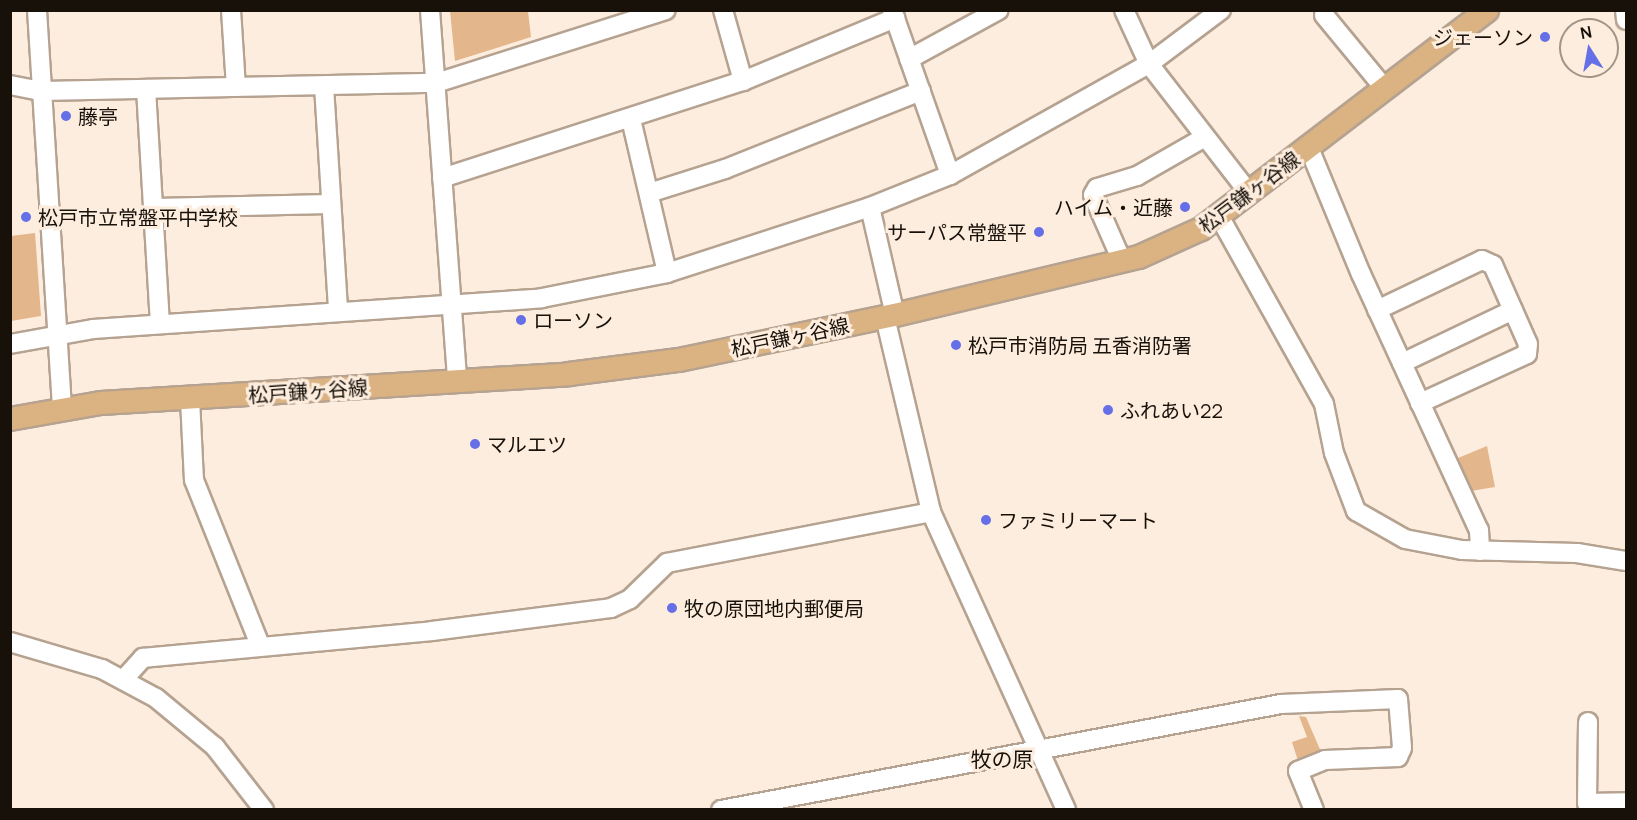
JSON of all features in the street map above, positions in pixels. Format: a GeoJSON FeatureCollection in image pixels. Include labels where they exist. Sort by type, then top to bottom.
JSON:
{"type":"FeatureCollection","features":[{"type":"Feature","properties":{"kind":"main road","name":"松戸鎌ヶ谷線"},"geometry":{"type":"LineString","coordinates":[[10,419],[62,409],[569,374],[679,360],[890,316],[1122,261],[1173,245],[1219,216],[1481,12]]}},
{"type":"Feature","properties":{"kind":"street"},"geometry":{"type":"LineString","coordinates":[[37,10],[62,409]]}},
{"type":"Feature","properties":{"kind":"street"},"geometry":{"type":"LineString","coordinates":[[231,10],[236,87]]}},
{"type":"Feature","properties":{"kind":"street"},"geometry":{"type":"LineString","coordinates":[[430,10],[457,381]]}},
{"type":"Feature","properties":{"kind":"street"},"geometry":{"type":"LineString","coordinates":[[10,86],[42,91],[436,83],[666,10]]}},
{"type":"Feature","properties":{"kind":"street"},"geometry":{"type":"LineString","coordinates":[[723,10],[743,81]]}},
{"type":"Feature","properties":{"kind":"street"},"geometry":{"type":"LineString","coordinates":[[909,59],[999,10]]}},
{"type":"Feature","properties":{"kind":"street"},"geometry":{"type":"LineString","coordinates":[[1124,10],[1149,64],[1249,193]]}},
{"type":"Feature","properties":{"kind":"street"},"geometry":{"type":"LineString","coordinates":[[1625,10],[1626,20]]}},
{"type":"Feature","properties":{"kind":"street"},"geometry":{"type":"LineString","coordinates":[[10,344],[57,334],[160,324],[542,298],[668,273],[870,207],[950,175],[1149,64],[1220,11]]}},
{"type":"Feature","properties":{"kind":"street"},"geometry":{"type":"LineString","coordinates":[[442,178],[632,119],[743,81],[893,14],[950,175]]}},
{"type":"Feature","properties":{"kind":"street"},"geometry":{"type":"LineString","coordinates":[[1324,15],[1385,89]]}},
{"type":"Feature","properties":{"kind":"street"},"geometry":{"type":"LineString","coordinates":[[324,86],[338,311]]}},
{"type":"Feature","properties":{"kind":"street"},"geometry":{"type":"LineString","coordinates":[[146,89],[160,324]]}},
{"type":"Feature","properties":{"kind":"street"},"geometry":{"type":"LineString","coordinates":[[649,193],[724,169],[921,91]]}},
{"type":"Feature","properties":{"kind":"street"},"geometry":{"type":"LineString","coordinates":[[632,119],[668,273]]}},
{"type":"Feature","properties":{"kind":"street"},"geometry":{"type":"LineString","coordinates":[[1122,261],[1093,195],[1097,188],[1137,176],[1205,136]]}},
{"type":"Feature","properties":{"kind":"street"},"geometry":{"type":"LineString","coordinates":[[1309,147],[1377,310],[1479,530],[1480,551]]}},
{"type":"Feature","properties":{"kind":"street"},"geometry":{"type":"LineString","coordinates":[[153,208],[331,204]]}},
{"type":"Feature","properties":{"kind":"street"},"geometry":{"type":"LineString","coordinates":[[870,207],[931,512],[1066,810]]}},
{"type":"Feature","properties":{"kind":"street"},"geometry":{"type":"LineString","coordinates":[[1219,216],[1324,404],[1334,453],[1356,511],[1405,539],[1480,551],[1580,553],[1626,561]]}},
{"type":"Feature","properties":{"kind":"street"},"geometry":{"type":"LineString","coordinates":[[1377,310],[1482,260],[1493,265],[1528,344],[1527,354],[1420,403]]}},
{"type":"Feature","properties":{"kind":"street"},"geometry":{"type":"LineString","coordinates":[[1402,363],[1513,310]]}},
{"type":"Feature","properties":{"kind":"street"},"geometry":{"type":"LineString","coordinates":[[190,399],[194,480],[260,645]]}},
{"type":"Feature","properties":{"kind":"street"},"geometry":{"type":"LineString","coordinates":[[123,680],[143,658],[260,645],[432,631],[611,608],[630,599],[667,563],[931,512]]}},
{"type":"Feature","properties":{"kind":"street"},"geometry":{"type":"LineString","coordinates":[[10,642],[84,663],[123,680],[182,716],[206,739],[264,810]]}},
{"type":"Feature","properties":{"kind":"street"},"geometry":{"type":"LineString","coordinates":[[721,810],[754,806],[1036,748],[1281,705],[1398,699],[1402,748],[1398,758],[1325,760],[1298,771],[1314,810]]}},
{"type":"Feature","properties":{"kind":"street"},"geometry":{"type":"LineString","coordinates":[[1588,722],[1588,806],[1626,802]]}},
{"type":"Feature","properties":{"kind":"shaded area"},"geometry":{"type":"Polygon","coordinates":[[[450,11],[528,11],[531,37],[455,61],[450,11]]]}},
{"type":"Feature","properties":{"kind":"shaded area"},"geometry":{"type":"Polygon","coordinates":[[[35,233],[41,316],[11,321],[11,236],[35,233]]]}},
{"type":"Feature","properties":{"kind":"shaded area"},"geometry":{"type":"Polygon","coordinates":[[[1487,446],[1495,487],[1471,491],[1458,458],[1487,446]]]}},
{"type":"Feature","properties":{"kind":"shaded area"},"geometry":{"type":"Polygon","coordinates":[[[1299,716],[1306,717],[1322,754],[1299,764],[1292,742],[1307,737],[1299,716]]]}},
{"type":"Feature","properties":{"kind":"place","name":"ジェーソン"},"geometry":{"type":"Point","coordinates":[1545,37]}},
{"type":"Feature","properties":{"kind":"place","name":"藤亭"},"geometry":{"type":"Point","coordinates":[66,116]}},
{"type":"Feature","properties":{"kind":"place","name":"ハイム・近藤"},"geometry":{"type":"Point","coordinates":[1185,207]}},
{"type":"Feature","properties":{"kind":"place","name":"松戸市立常盤平中学校"},"geometry":{"type":"Point","coordinates":[26,217]}},
{"type":"Feature","properties":{"kind":"place","name":"サーパス常盤平"},"geometry":{"type":"Point","coordinates":[1039,232]}},
{"type":"Feature","properties":{"kind":"place","name":"ローソン"},"geometry":{"type":"Point","coordinates":[521,320]}},
{"type":"Feature","properties":{"kind":"place","name":"松戸市消防局 五香消防署"},"geometry":{"type":"Point","coordinates":[956,345]}},
{"type":"Feature","properties":{"kind":"place","name":"ふれあい22"},"geometry":{"type":"Point","coordinates":[1108,410]}},
{"type":"Feature","properties":{"kind":"place","name":"マルエツ"},"geometry":{"type":"Point","coordinates":[475,444]}},
{"type":"Feature","properties":{"kind":"place","name":"ファミリーマート"},"geometry":{"type":"Point","coordinates":[986,520]}},
{"type":"Feature","properties":{"kind":"place","name":"牧の原団地内郵便局"},"geometry":{"type":"Point","coordinates":[672,608]}},
{"type":"Feature","properties":{"kind":"district","name":"牧の原"},"geometry":{"type":"Point","coordinates":[1002,759]}}]}
